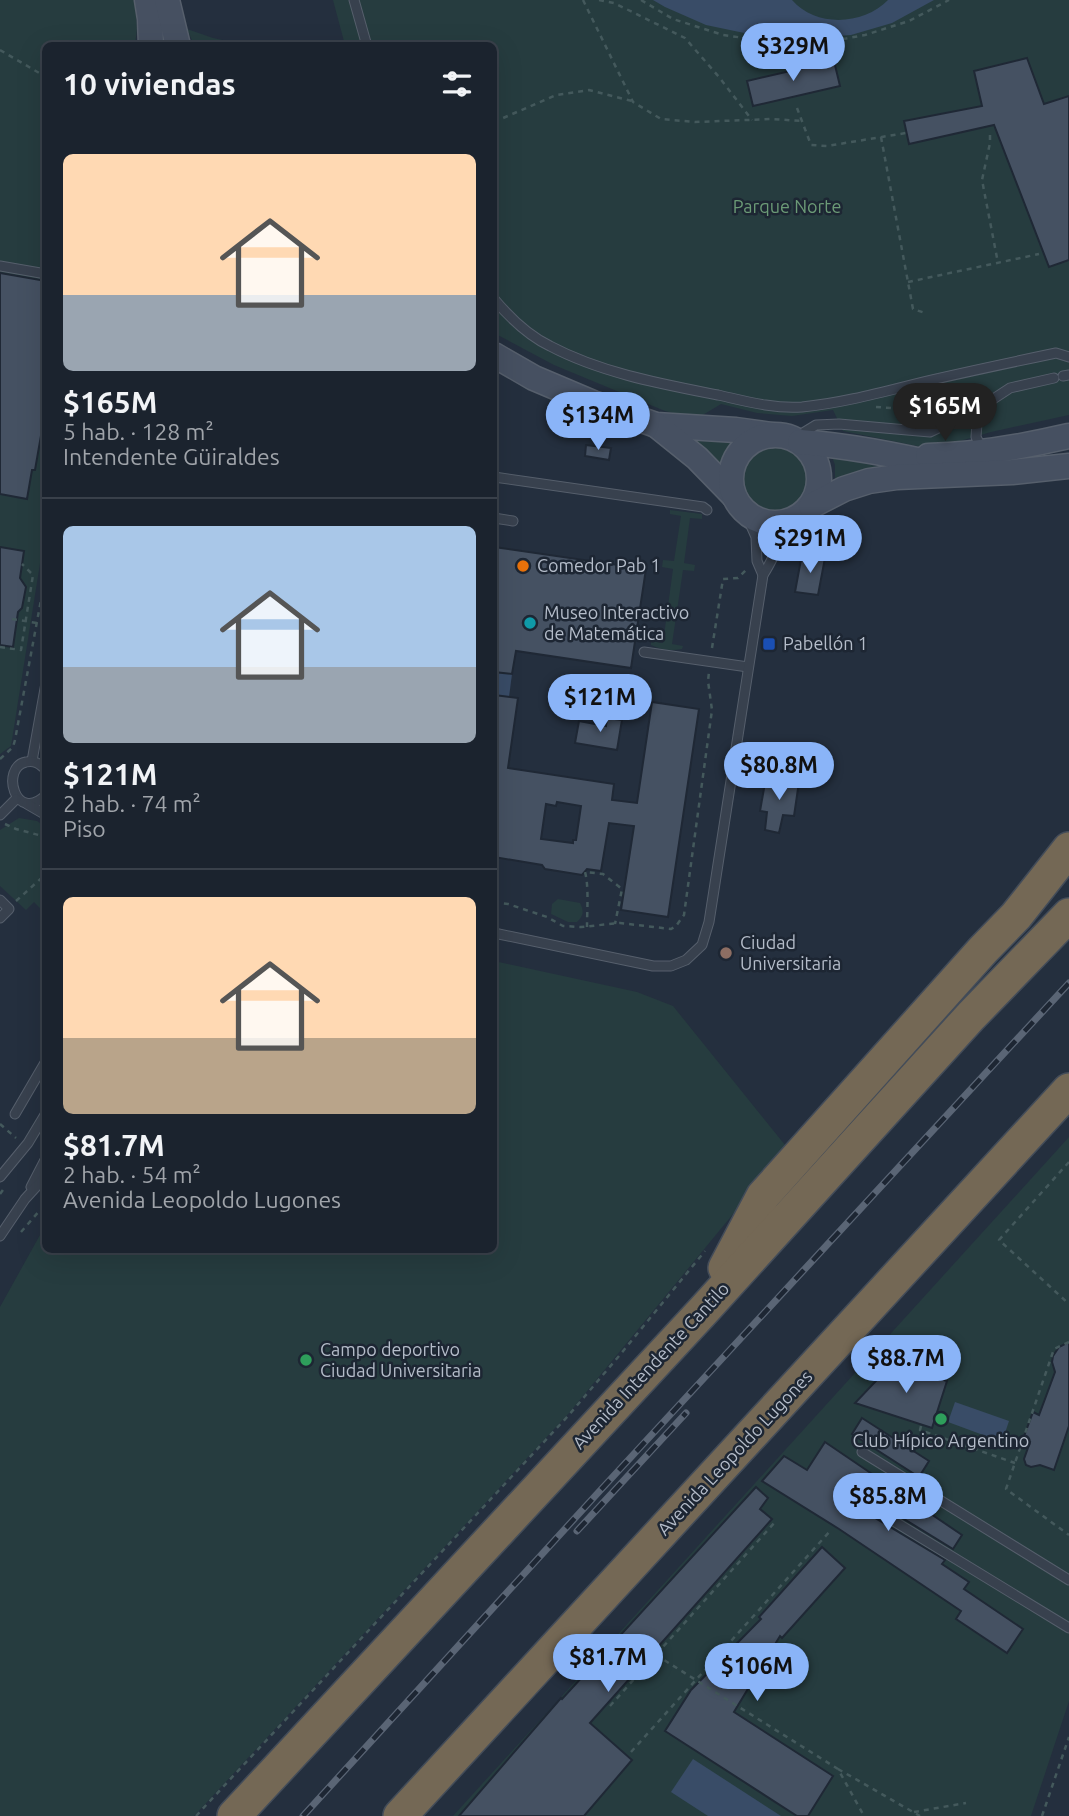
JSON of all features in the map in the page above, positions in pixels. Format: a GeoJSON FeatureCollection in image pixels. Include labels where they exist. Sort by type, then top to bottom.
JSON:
{"type":"FeatureCollection","features":[{"type":"Feature","properties":{"kind":"highway"},"geometry":{"type":"LineString","coordinates":[[703,1311],[763,1196],[1016,916],[1069,849]]}},
{"type":"Feature","properties":{"kind":"highway"},"geometry":{"type":"LineString","coordinates":[[971,1016],[1017,940],[1069,878]]}},
{"type":"Feature","properties":{"kind":"highway","name":"Avenida Intendente Cantilo"},"geometry":{"type":"LineString","coordinates":[[234,1816],[703,1311],[971,1016],[1069,915]]}},
{"type":"Feature","properties":{"kind":"highway","name":"Avenida Leopoldo Lugones"},"geometry":{"type":"LineString","coordinates":[[400,1816],[1069,1090]]}},
{"type":"Feature","properties":{"kind":"main road"},"geometry":{"type":"LineString","coordinates":[[147,0],[151,42]]}},
{"type":"Feature","properties":{"kind":"main road"},"geometry":{"type":"LineString","coordinates":[[167,0],[177,42]]}},
{"type":"Feature","properties":{"kind":"main road"},"geometry":{"type":"LineString","coordinates":[[497,357],[534,378],[593,403],[656,425],[736,430],[905,457],[944,456],[980,463],[1069,466]]}},
{"type":"Feature","properties":{"kind":"main road"},"geometry":{"type":"LineString","coordinates":[[656,425],[697,458],[757,520],[770,524],[785,523],[844,489],[869,481],[980,463],[1021,447],[1069,436]]}},
{"type":"Feature","properties":{"kind":"main road"},"geometry":{"type":"LineString","coordinates":[[739,504],[731,480],[734,463],[743,449],[756,439],[788,439],[810,452],[817,464],[820,479],[817,493],[805,511]]}},
{"type":"Feature","properties":{"kind":"lane"},"geometry":{"type":"LineString","coordinates":[[354,0],[366,42]]}},
{"type":"Feature","properties":{"kind":"lane"},"geometry":{"type":"LineString","coordinates":[[0,266],[42,273]]}},
{"type":"Feature","properties":{"kind":"lane"},"geometry":{"type":"LineString","coordinates":[[497,302],[526,331],[549,346],[576,358],[671,386],[771,406],[804,407],[865,396],[1056,353],[1069,358]]}},
{"type":"Feature","properties":{"kind":"lane"},"geometry":{"type":"LineString","coordinates":[[788,439],[816,425],[839,424],[930,432],[978,409],[1010,388],[1062,376]]}},
{"type":"Feature","properties":{"kind":"lane"},"geometry":{"type":"LineString","coordinates":[[978,409],[976,437],[980,463]]}},
{"type":"Feature","properties":{"kind":"lane"},"geometry":{"type":"LineString","coordinates":[[497,477],[707,510]]}},
{"type":"Feature","properties":{"kind":"lane"},"geometry":{"type":"LineString","coordinates":[[739,504],[756,537],[757,561],[763,575]]}},
{"type":"Feature","properties":{"kind":"lane"},"geometry":{"type":"LineString","coordinates":[[497,934],[653,966],[670,966],[686,960],[702,945],[709,922],[763,575],[788,527],[805,511]]}},
{"type":"Feature","properties":{"kind":"lane"},"geometry":{"type":"LineString","coordinates":[[497,518],[513,521]]}},
{"type":"Feature","properties":{"kind":"lane"},"geometry":{"type":"LineString","coordinates":[[644,652],[748,667]]}},
{"type":"Feature","properties":{"kind":"lane"},"geometry":{"type":"LineString","coordinates":[[32,761],[42,705]]}},
{"type":"Feature","properties":{"kind":"lane"},"geometry":{"type":"LineString","coordinates":[[42,766],[32,761],[19,764],[9,774],[8,788],[11,794],[42,813]]}},
{"type":"Feature","properties":{"kind":"lane"},"geometry":{"type":"LineString","coordinates":[[0,817],[21,801],[42,797]]}},
{"type":"Feature","properties":{"kind":"lane"},"geometry":{"type":"LineString","coordinates":[[0,900],[9,909],[0,918]]}},
{"type":"Feature","properties":{"kind":"lane"},"geometry":{"type":"LineString","coordinates":[[15,1114],[42,1068]]}},
{"type":"Feature","properties":{"kind":"lane"},"geometry":{"type":"LineString","coordinates":[[2,1181],[42,1119]]}},
{"type":"Feature","properties":{"kind":"lane"},"geometry":{"type":"LineString","coordinates":[[0,1236],[25,1199],[42,1166]]}},
{"type":"Feature","properties":{"kind":"lane"},"geometry":{"type":"LineString","coordinates":[[25,1199],[42,1180]]}},
{"type":"Feature","properties":{"kind":"lane"},"geometry":{"type":"LineString","coordinates":[[862,1452],[1069,1580]]}},
{"type":"Feature","properties":{"kind":"lane"},"geometry":{"type":"LineString","coordinates":[[851,1495],[1069,1628]]}},
{"type":"Feature","properties":{"kind":"path"},"geometry":{"type":"LineString","coordinates":[[583,0],[632,101]]}},
{"type":"Feature","properties":{"kind":"path"},"geometry":{"type":"LineString","coordinates":[[599,0],[614,3],[685,38],[752,120]]}},
{"type":"Feature","properties":{"kind":"path"},"geometry":{"type":"LineString","coordinates":[[641,0],[673,19],[723,35],[779,43],[827,42],[865,35],[909,21],[949,0]]}},
{"type":"Feature","properties":{"kind":"path"},"geometry":{"type":"LineString","coordinates":[[0,50],[42,75]]}},
{"type":"Feature","properties":{"kind":"path"},"geometry":{"type":"LineString","coordinates":[[497,121],[556,95],[589,90],[632,101],[661,119],[695,122],[772,118],[802,121]]}},
{"type":"Feature","properties":{"kind":"path"},"geometry":{"type":"LineString","coordinates":[[797,108],[811,145],[827,146],[906,132]]}},
{"type":"Feature","properties":{"kind":"path"},"geometry":{"type":"LineString","coordinates":[[990,135],[982,180],[998,263]]}},
{"type":"Feature","properties":{"kind":"path"},"geometry":{"type":"LineString","coordinates":[[881,137],[913,309],[925,313]]}},
{"type":"Feature","properties":{"kind":"path"},"geometry":{"type":"LineString","coordinates":[[908,282],[1039,254]]}},
{"type":"Feature","properties":{"kind":"path"},"geometry":{"type":"LineString","coordinates":[[867,408],[904,410],[929,404],[923,382]]}},
{"type":"Feature","properties":{"kind":"path"},"geometry":{"type":"LineString","coordinates":[[497,902],[547,917],[563,926],[615,924],[671,929],[677,926],[684,915],[712,710],[708,681],[723,579],[738,578],[748,569],[751,560]]}},
{"type":"Feature","properties":{"kind":"path"},"geometry":{"type":"LineString","coordinates":[[0,647],[21,650],[33,575],[22,564]]}},
{"type":"Feature","properties":{"kind":"path"},"geometry":{"type":"LineString","coordinates":[[0,759],[13,747],[15,740],[42,595]]}},
{"type":"Feature","properties":{"kind":"path"},"geometry":{"type":"LineString","coordinates":[[12,619],[37,623]]}},
{"type":"Feature","properties":{"kind":"path"},"geometry":{"type":"LineString","coordinates":[[0,817],[4,824],[42,836]]}},
{"type":"Feature","properties":{"kind":"path"},"geometry":{"type":"LineString","coordinates":[[587,927],[585,872],[603,874],[622,890],[615,924]]}},
{"type":"Feature","properties":{"kind":"path"},"geometry":{"type":"LineString","coordinates":[[9,909],[42,878]]}},
{"type":"Feature","properties":{"kind":"path"},"geometry":{"type":"LineString","coordinates":[[0,1124],[13,1136]]}},
{"type":"Feature","properties":{"kind":"path"},"geometry":{"type":"LineString","coordinates":[[1069,1162],[999,1240],[1069,1304]]}},
{"type":"Feature","properties":{"kind":"path"},"geometry":{"type":"LineString","coordinates":[[2,1181],[11,1191]]}},
{"type":"Feature","properties":{"kind":"path"},"geometry":{"type":"LineString","coordinates":[[21,1232],[41,1209]]}},
{"type":"Feature","properties":{"kind":"path"},"geometry":{"type":"LineString","coordinates":[[197,1816],[568,1416],[704,1252]]}},
{"type":"Feature","properties":{"kind":"path"},"geometry":{"type":"LineString","coordinates":[[1069,1342],[1054,1349],[1006,1489],[1069,1535]]}},
{"type":"Feature","properties":{"kind":"path"},"geometry":{"type":"LineString","coordinates":[[921,1426],[920,1430],[1015,1463]]}},
{"type":"Feature","properties":{"kind":"path"},"geometry":{"type":"LineString","coordinates":[[610,1706],[775,1522]]}},
{"type":"Feature","properties":{"kind":"path"},"geometry":{"type":"LineString","coordinates":[[631,1752],[831,1530]]}},
{"type":"Feature","properties":{"kind":"path"},"geometry":{"type":"LineString","coordinates":[[656,1655],[838,1769],[920,1816]]}},
{"type":"Feature","properties":{"kind":"path"},"geometry":{"type":"LineString","coordinates":[[1042,1816],[1069,1737]]}},
{"type":"Feature","properties":{"kind":"path"},"geometry":{"type":"LineString","coordinates":[[838,1769],[863,1815]]}},
{"type":"Feature","properties":{"kind":"path"},"geometry":{"type":"LineString","coordinates":[[914,1812],[966,1803]]}},
{"type":"Feature","properties":{"kind":"green space"},"geometry":{"type":"Polygon","coordinates":[[[0,0],[135,0],[135,42],[42,42],[42,551],[11,746],[0,754],[0,0]]]}},
{"type":"Feature","properties":{"kind":"green space","name":"Parque Norte"},"geometry":{"type":"Polygon","coordinates":[[[333,0],[1069,0],[1069,415],[991,432],[936,448],[843,431],[833,410],[792,416],[757,413],[721,404],[696,419],[665,411],[554,365],[497,335],[497,42],[344,42],[333,0]]]}},
{"type":"Feature","properties":{"kind":"green space"},"geometry":{"type":"Polygon","coordinates":[[[187,29],[232,42],[193,42],[187,29]]]}},
{"type":"Feature","properties":{"kind":"green space"},"geometry":{"type":"Polygon","coordinates":[[[687,437],[735,442],[723,463],[722,471],[687,437]]]}},
{"type":"Feature","properties":{"kind":"green space"},"geometry":{"type":"Polygon","coordinates":[[[767,447],[781,447],[793,452],[802,461],[807,480],[805,493],[798,504],[781,513],[767,513],[755,508],[746,499],[741,487],[741,473],[746,461],[755,452],[767,447]]]}},
{"type":"Feature","properties":{"kind":"green space"},"geometry":{"type":"Polygon","coordinates":[[[831,454],[886,469],[835,483],[835,465],[831,454]]]}},
{"type":"Feature","properties":{"kind":"green space"},"geometry":{"type":"Polygon","coordinates":[[[670,510],[702,514],[702,519],[690,518],[684,563],[695,565],[694,571],[683,570],[672,644],[683,646],[682,649],[674,650],[651,645],[651,641],[663,643],[673,569],[662,567],[663,560],[674,561],[681,516],[670,514],[670,510]]]}},
{"type":"Feature","properties":{"kind":"green space"},"geometry":{"type":"Polygon","coordinates":[[[19,818],[37,821],[42,825],[42,910],[34,902],[26,910],[0,886],[0,830],[19,818]]]}},
{"type":"Feature","properties":{"kind":"green space"},"geometry":{"type":"Polygon","coordinates":[[[558,899],[580,903],[583,913],[577,922],[568,922],[551,914],[552,904],[558,899]]]}},
{"type":"Feature","properties":{"kind":"green space","name":"Campo deportivo Ciudad Universitaria"},"geometry":{"type":"Polygon","coordinates":[[[497,962],[637,992],[673,1006],[785,1145],[738,1208],[569,1413],[194,1816],[0,1816],[0,1307],[42,1231],[42,1253],[497,1253],[497,962]]]}},
{"type":"Feature","properties":{"kind":"green space","name":"Club Hípico Argentino"},"geometry":{"type":"Polygon","coordinates":[[[1069,1137],[1069,1701],[1031,1816],[453,1816],[1069,1137]]]}},
{"type":"Feature","properties":{"kind":"water"},"geometry":{"type":"Polygon","coordinates":[[[653,0],[792,0],[814,15],[840,20],[866,14],[888,0],[934,0],[892,23],[851,35],[796,39],[749,34],[706,25],[653,0]]]}},
{"type":"Feature","properties":{"kind":"water"},"geometry":{"type":"Polygon","coordinates":[[[497,672],[512,674],[509,697],[497,695],[497,672]]]}},
{"type":"Feature","properties":{"kind":"water"},"geometry":{"type":"Polygon","coordinates":[[[955,1402],[1009,1421],[1002,1442],[948,1422],[955,1402]]]}},
{"type":"Feature","properties":{"kind":"water"},"geometry":{"type":"Polygon","coordinates":[[[693,1759],[781,1816],[708,1816],[671,1792],[693,1759]]]}},
{"type":"Feature","properties":{"kind":"building"},"geometry":{"type":"Polygon","coordinates":[[[1027,58],[1044,104],[1069,96],[1069,260],[1049,267],[994,125],[909,144],[904,121],[982,106],[974,71],[1027,58]]]}},
{"type":"Feature","properties":{"kind":"building"},"geometry":{"type":"Polygon","coordinates":[[[834,61],[840,86],[753,106],[747,81],[834,61]]]}},
{"type":"Feature","properties":{"kind":"building"},"geometry":{"type":"Polygon","coordinates":[[[0,273],[42,280],[42,430],[27,499],[0,494],[0,273]]]}},
{"type":"Feature","properties":{"kind":"building"},"geometry":{"type":"Polygon","coordinates":[[[929,388],[932,399],[903,406],[900,395],[929,388]]]}},
{"type":"Feature","properties":{"kind":"building"},"geometry":{"type":"Polygon","coordinates":[[[586,445],[611,448],[609,460],[585,456],[586,445]]]}},
{"type":"Feature","properties":{"kind":"building"},"geometry":{"type":"Polygon","coordinates":[[[0,547],[24,551],[20,578],[26,587],[22,608],[18,612],[13,647],[0,645],[0,547]]]}},
{"type":"Feature","properties":{"kind":"building"},"geometry":{"type":"Polygon","coordinates":[[[497,547],[646,569],[631,668],[516,651],[512,674],[497,672],[497,547]]]}},
{"type":"Feature","properties":{"kind":"building"},"geometry":{"type":"Polygon","coordinates":[[[802,554],[825,558],[818,595],[795,592],[802,554]]]}},
{"type":"Feature","properties":{"kind":"building"},"geometry":{"type":"Polygon","coordinates":[[[497,695],[518,698],[508,768],[614,784],[612,800],[637,803],[652,702],[699,709],[668,917],[621,910],[634,826],[609,823],[601,871],[587,869],[582,875],[545,869],[542,865],[497,858],[497,695]],[[557,802],[556,806],[546,804],[541,839],[573,843],[573,840],[576,840],[581,806],[557,802]]]}},
{"type":"Feature","properties":{"kind":"building"},"geometry":{"type":"Polygon","coordinates":[[[607,718],[622,720],[617,750],[575,743],[579,721],[606,726],[607,718]]]}},
{"type":"Feature","properties":{"kind":"building"},"geometry":{"type":"Polygon","coordinates":[[[766,777],[799,782],[794,816],[783,815],[779,833],[765,830],[767,812],[760,811],[766,777]]]}},
{"type":"Feature","properties":{"kind":"building"},"geometry":{"type":"Polygon","coordinates":[[[1069,1342],[1069,1426],[1054,1470],[1040,1465],[1031,1467],[1026,1465],[1024,1459],[1030,1442],[1023,1439],[1033,1412],[1039,1415],[1055,1372],[1053,1356],[1059,1347],[1069,1342]]]}},
{"type":"Feature","properties":{"kind":"building"},"geometry":{"type":"Polygon","coordinates":[[[892,1364],[947,1381],[932,1428],[855,1403],[892,1364]]]}},
{"type":"Feature","properties":{"kind":"building"},"geometry":{"type":"Polygon","coordinates":[[[862,1418],[929,1461],[919,1477],[852,1434],[862,1418]]]}},
{"type":"Feature","properties":{"kind":"building"},"geometry":{"type":"Polygon","coordinates":[[[825,1442],[962,1535],[953,1549],[855,1489],[845,1492],[847,1501],[945,1560],[942,1564],[969,1582],[964,1589],[1023,1629],[1007,1653],[956,1619],[961,1611],[762,1481],[784,1456],[807,1470],[825,1442]]]}},
{"type":"Feature","properties":{"kind":"building"},"geometry":{"type":"Polygon","coordinates":[[[756,1487],[768,1498],[760,1509],[772,1519],[590,1723],[632,1760],[584,1816],[459,1816],[561,1698],[756,1487]]]}},
{"type":"Feature","properties":{"kind":"building"},"geometry":{"type":"Polygon","coordinates":[[[822,1547],[845,1568],[782,1638],[780,1636],[734,1712],[833,1776],[808,1816],[797,1816],[665,1731],[691,1690],[761,1619],[759,1617],[822,1547]]]}},
{"type":"Feature","properties":{"kind":"railway"},"geometry":{"type":"LineString","coordinates":[[303,1816],[1069,983]]}},
{"type":"Feature","properties":{"kind":"railway"},"geometry":{"type":"LineString","coordinates":[[577,1531],[686,1413]]}},
{"type":"Feature","properties":{"kind":"place","name":"Comedor Pab 1"},"geometry":{"type":"Point","coordinates":[523,566]}},
{"type":"Feature","properties":{"kind":"place","name":"Museo Interactivo de Matemática"},"geometry":{"type":"Point","coordinates":[530,623]}},
{"type":"Feature","properties":{"kind":"place","name":"Pabellón 1"},"geometry":{"type":"Point","coordinates":[769,644]}},
{"type":"Feature","properties":{"kind":"place","name":"Ciudad Universitaria"},"geometry":{"type":"Point","coordinates":[726,953]}},
{"type":"Feature","properties":{"kind":"place","name":"Campo deportivo Ciudad Universitaria"},"geometry":{"type":"Point","coordinates":[306,1360]}},
{"type":"Feature","properties":{"kind":"place","name":"Club Hípico Argentino"},"geometry":{"type":"Point","coordinates":[941,1419]}}]}
